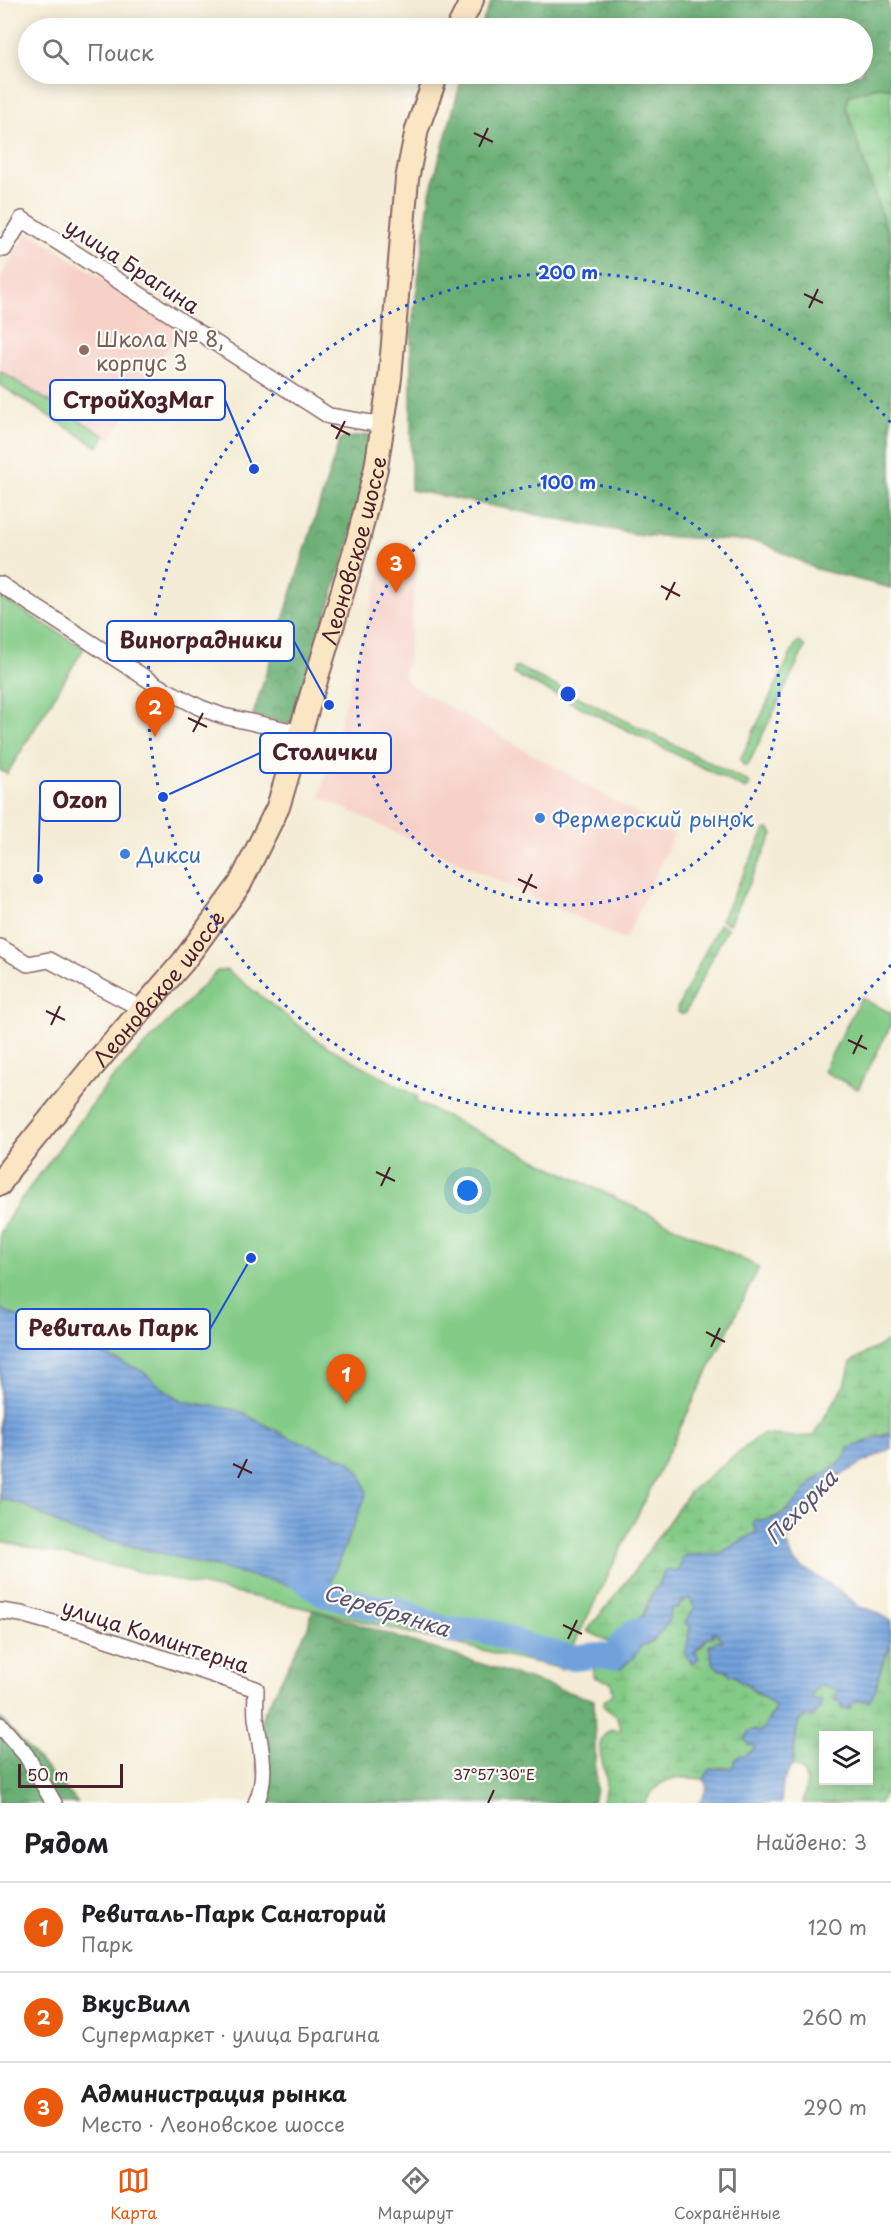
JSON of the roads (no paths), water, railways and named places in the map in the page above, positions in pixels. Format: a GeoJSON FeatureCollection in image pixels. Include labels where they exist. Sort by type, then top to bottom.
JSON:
{"type":"FeatureCollection","features":[{"type":"Feature","properties":{"kind":"main road"},"geometry":{"type":"LineString","coordinates":[[463,18],[472,0]]}},
{"type":"Feature","properties":{"kind":"main road","name":"Леоновское шоссе"},"geometry":{"type":"LineString","coordinates":[[0,1184],[32,1142],[183,962],[240,884],[278,807],[358,540],[376,468],[390,378],[407,179],[417,129],[433,84]]}},
{"type":"Feature","properties":{"kind":"street","name":"улица Брагина"},"geometry":{"type":"LineString","coordinates":[[0,246],[4,249],[22,219],[329,416],[383,425]]}},
{"type":"Feature","properties":{"kind":"street"},"geometry":{"type":"LineString","coordinates":[[0,584],[180,698],[223,716],[301,733]]}},
{"type":"Feature","properties":{"kind":"street"},"geometry":{"type":"LineString","coordinates":[[0,947],[28,964],[49,960],[142,1009]]}},
{"type":"Feature","properties":{"kind":"street","name":"улица Коминтерна"},"geometry":{"type":"LineString","coordinates":[[0,1611],[21,1614],[82,1632],[256,1689],[256,1716],[262,1746],[263,1773],[261,1792],[256,1803]]}},
{"type":"Feature","properties":{"kind":"street"},"geometry":{"type":"LineString","coordinates":[[0,1725],[26,1755],[54,1803]]}},
{"type":"Feature","properties":{"kind":"water"},"geometry":{"type":"Polygon","coordinates":[[[0,1309],[142,1371],[183,1401],[237,1410],[290,1438],[350,1461],[361,1474],[367,1493],[325,1594],[71,1531],[24,1505],[0,1498],[0,1309]]]}},
{"type":"Feature","properties":{"kind":"water","name":"Пехорка"},"geometry":{"type":"Polygon","coordinates":[[[891,1430],[891,1448],[838,1476],[797,1520],[786,1543],[795,1563],[841,1591],[859,1607],[874,1611],[891,1621],[891,1645],[869,1702],[859,1700],[850,1705],[850,1709],[842,1709],[842,1703],[834,1700],[838,1690],[820,1685],[813,1692],[812,1700],[823,1702],[814,1717],[804,1716],[798,1723],[792,1765],[783,1782],[781,1803],[697,1803],[701,1802],[707,1787],[704,1779],[710,1769],[732,1768],[740,1755],[744,1756],[755,1748],[753,1745],[748,1745],[745,1739],[749,1731],[754,1730],[760,1733],[775,1707],[745,1682],[740,1682],[736,1676],[730,1675],[727,1669],[720,1670],[713,1663],[709,1646],[718,1640],[721,1642],[723,1640],[714,1631],[712,1634],[714,1637],[707,1638],[695,1652],[699,1658],[692,1663],[685,1654],[691,1627],[685,1623],[695,1607],[689,1598],[681,1602],[678,1608],[672,1608],[667,1624],[653,1641],[641,1646],[632,1659],[620,1669],[610,1664],[612,1643],[643,1615],[656,1587],[659,1587],[664,1572],[668,1569],[675,1571],[680,1568],[681,1559],[685,1555],[719,1554],[758,1531],[753,1526],[755,1520],[766,1520],[782,1514],[812,1483],[839,1464],[848,1448],[890,1433],[891,1430]]]}},
{"type":"Feature","properties":{"kind":"waterway","name":"Серебрянка"},"geometry":{"type":"LineString","coordinates":[[298,1576],[325,1594],[377,1608],[395,1609],[449,1631],[478,1630],[494,1633],[529,1647],[573,1658],[599,1655],[613,1657],[623,1642],[635,1631]]}},
{"type":"Feature","properties":{"kind":"place","name":"Школа № 8, корпус 3"},"geometry":{"type":"Point","coordinates":[84,350]}},
{"type":"Feature","properties":{"kind":"place","name":"СтройХозМаг"},"geometry":{"type":"Point","coordinates":[254,469]}},
{"type":"Feature","properties":{"kind":"place","name":"Администрация рынка"},"geometry":{"type":"Point","coordinates":[396,593]}},
{"type":"Feature","properties":{"kind":"place","name":"Виноградники"},"geometry":{"type":"Point","coordinates":[329,705]}},
{"type":"Feature","properties":{"kind":"place","name":"ВкусВилл"},"geometry":{"type":"Point","coordinates":[155,737]}},
{"type":"Feature","properties":{"kind":"place","name":"Столички"},"geometry":{"type":"Point","coordinates":[163,797]}},
{"type":"Feature","properties":{"kind":"place","name":"Фермерский рынок"},"geometry":{"type":"Point","coordinates":[540,818]}},
{"type":"Feature","properties":{"kind":"place","name":"Дикси"},"geometry":{"type":"Point","coordinates":[125,854]}},
{"type":"Feature","properties":{"kind":"place","name":"Ozon"},"geometry":{"type":"Point","coordinates":[38,879]}},
{"type":"Feature","properties":{"kind":"place","name":"Ревиталь Парк"},"geometry":{"type":"Point","coordinates":[251,1258]}},
{"type":"Feature","properties":{"kind":"place","name":"Ревиталь-Парк Санаторий"},"geometry":{"type":"Point","coordinates":[346,1404]}}]}
